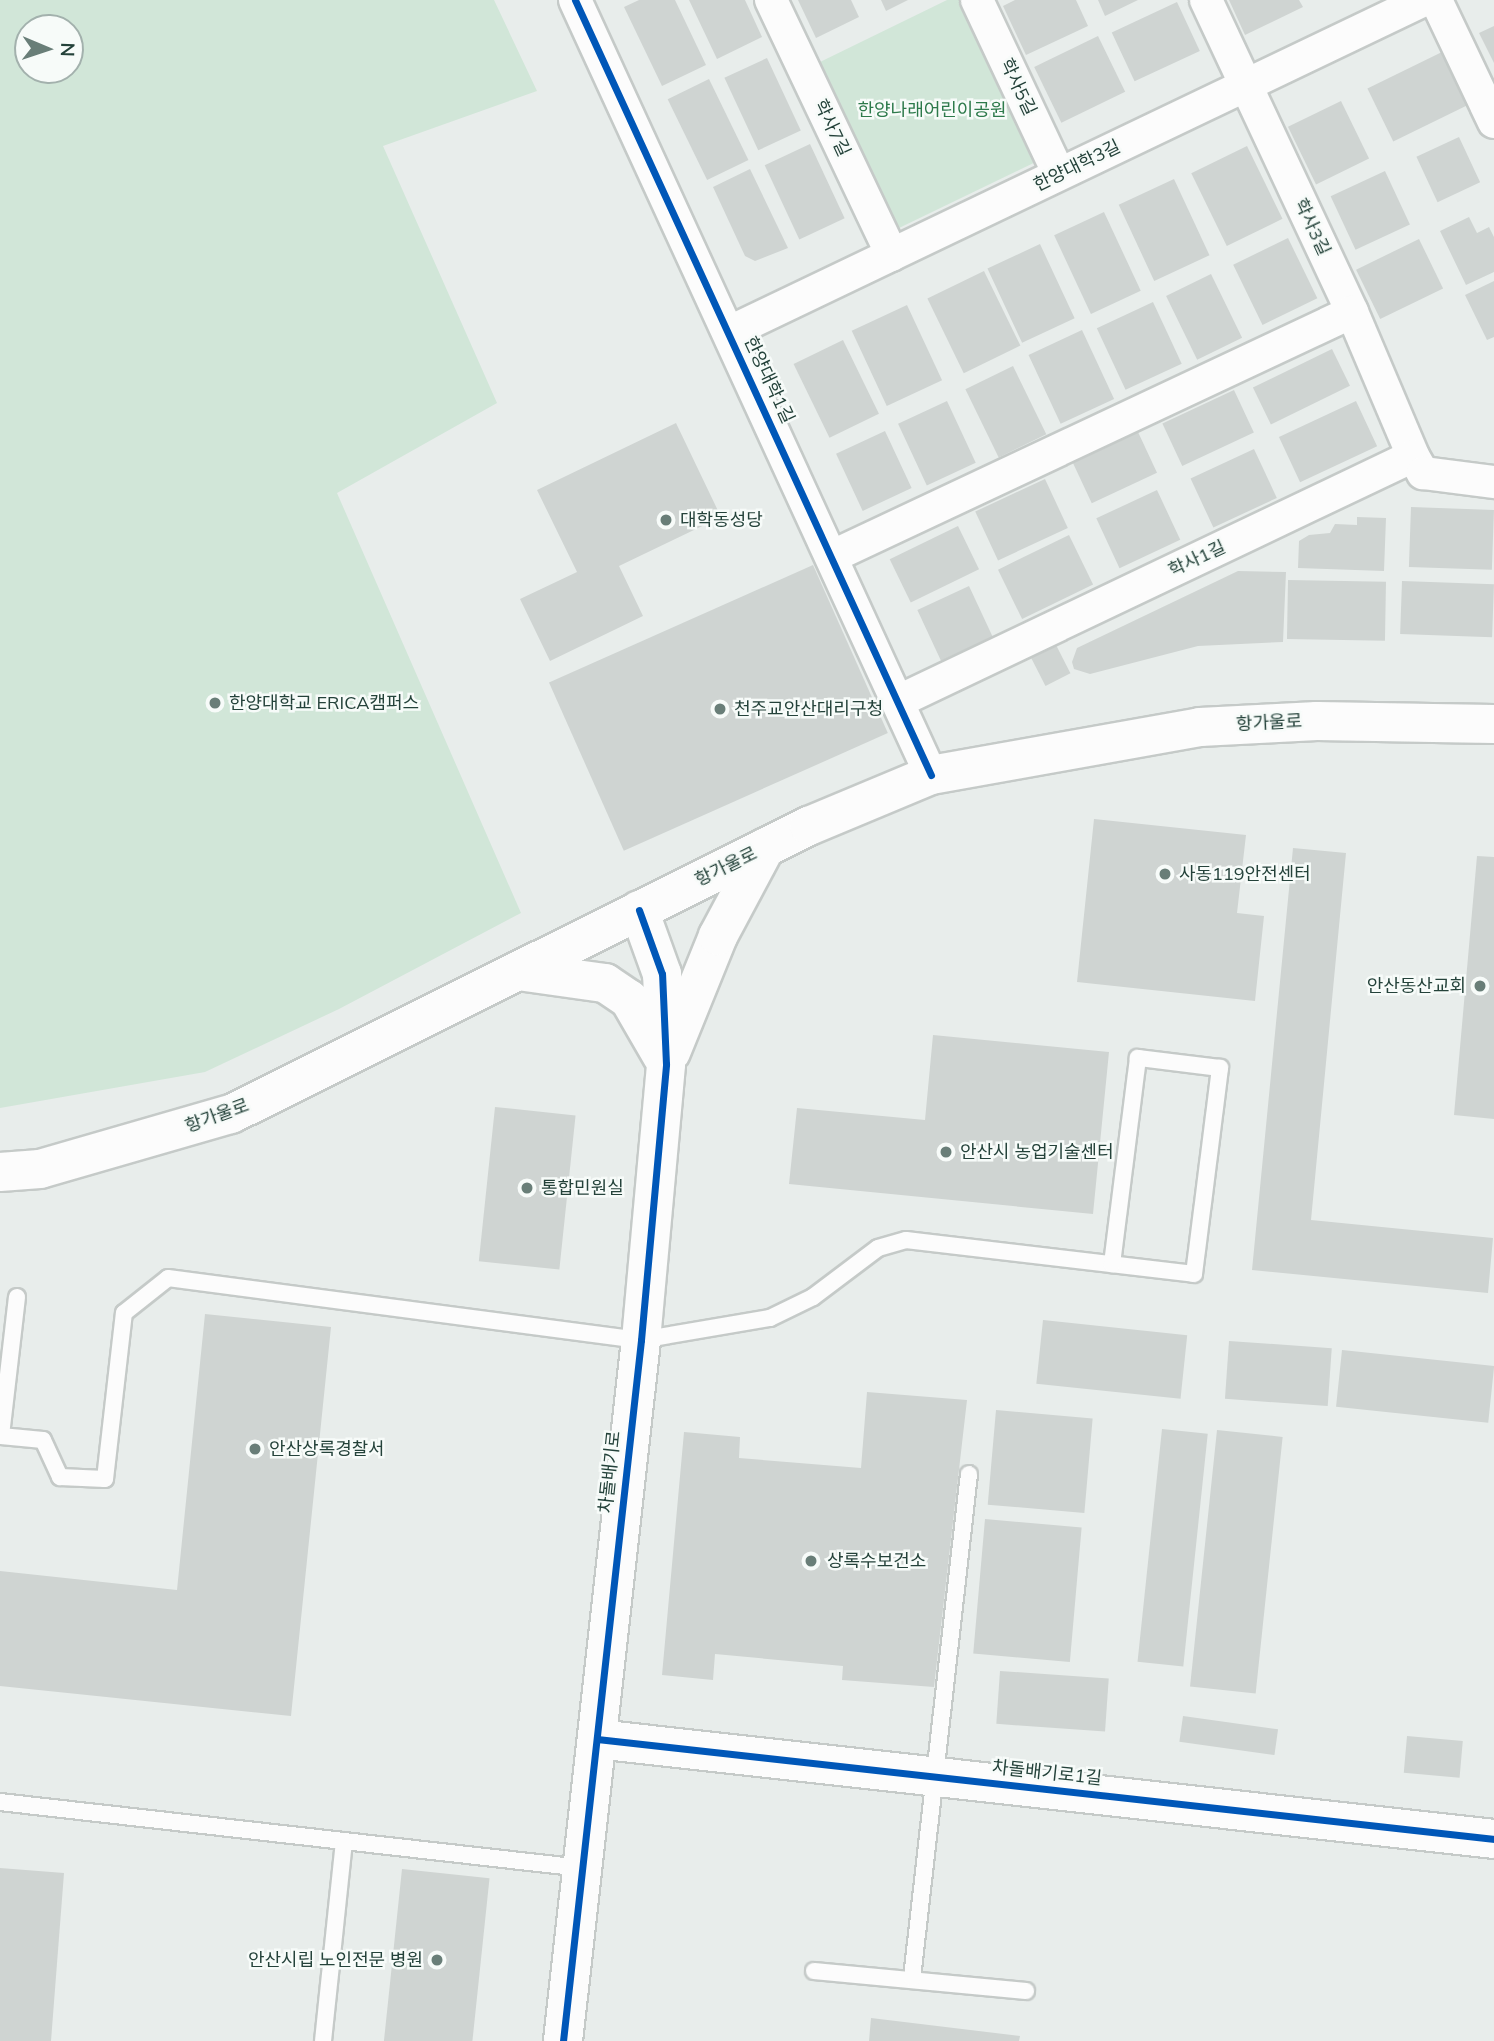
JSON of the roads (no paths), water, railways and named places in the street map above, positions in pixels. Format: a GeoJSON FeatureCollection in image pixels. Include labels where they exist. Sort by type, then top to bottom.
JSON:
{"type":"FeatureCollection","features":[{"type":"Feature","properties":{"kind":"street","name":"한양대학1길"},"geometry":{"type":"LineString","coordinates":[[575,0],[833,556],[931,775]]}},
{"type":"Feature","properties":{"kind":"street","name":"학사7길"},"geometry":{"type":"LineString","coordinates":[[771,0],[892,255]]}},
{"type":"Feature","properties":{"kind":"street","name":"학사5길"},"geometry":{"type":"LineString","coordinates":[[977,0],[1059,174]]}},
{"type":"Feature","properties":{"kind":"street","name":"학사3길"},"geometry":{"type":"LineString","coordinates":[[1206,0],[1352,312],[1413,456]]}},
{"type":"Feature","properties":{"kind":"street","name":"한양대학3길"},"geometry":{"type":"LineString","coordinates":[[730,332],[1245,82],[1424,0]]}},
{"type":"Feature","properties":{"kind":"street"},"geometry":{"type":"LineString","coordinates":[[1436,0],[1494,122]]}},
{"type":"Feature","properties":{"kind":"street"},"geometry":{"type":"LineString","coordinates":[[833,556],[1352,312]]}},
{"type":"Feature","properties":{"kind":"street"},"geometry":{"type":"LineString","coordinates":[[1413,456],[1423,473],[1494,482]]}},
{"type":"Feature","properties":{"kind":"street","name":"학사1길"},"geometry":{"type":"LineString","coordinates":[[899,701],[1413,456]]}},
{"type":"Feature","properties":{"kind":"street","name":"항가울로"},"geometry":{"type":"LineString","coordinates":[[0,1172],[40,1169],[231,1115],[765,848],[931,775],[1199,726],[1317,721],[1494,724]]}},
{"type":"Feature","properties":{"kind":"street"},"geometry":{"type":"LineString","coordinates":[[666,1064],[718,936],[765,848]]}},
{"type":"Feature","properties":{"kind":"street","name":"차돌배기로"},"geometry":{"type":"LineString","coordinates":[[563,2041],[641,1340],[666,1064],[662,974],[639,910]]}},
{"type":"Feature","properties":{"kind":"street"},"geometry":{"type":"LineString","coordinates":[[518,971],[605,983],[629,999],[666,1064]]}},
{"type":"Feature","properties":{"kind":"street","name":"차돌배기로1길"},"geometry":{"type":"LineString","coordinates":[[597,1739],[1494,1839]]}},
{"type":"Feature","properties":{"kind":"lane"},"geometry":{"type":"LineString","coordinates":[[17,1297],[1,1436],[43,1440],[61,1477],[105,1479],[124,1313],[168,1278],[641,1340],[770,1318],[813,1297],[870,1253],[906,1240],[1194,1274],[1220,1069],[1138,1058],[1112,1264]]}},
{"type":"Feature","properties":{"kind":"lane"},"geometry":{"type":"LineString","coordinates":[[912,1978],[970,1474]]}},
{"type":"Feature","properties":{"kind":"lane"},"geometry":{"type":"LineString","coordinates":[[0,1802],[582,1868]]}},
{"type":"Feature","properties":{"kind":"lane"},"geometry":{"type":"LineString","coordinates":[[323,2041],[344,1841]]}},
{"type":"Feature","properties":{"kind":"lane"},"geometry":{"type":"LineString","coordinates":[[814,1971],[912,1978],[1026,1991]]}},
{"type":"Feature","properties":{"kind":"place","name":"대학동성당"},"geometry":{"type":"Point","coordinates":[666,520]}},
{"type":"Feature","properties":{"kind":"place","name":"한양대학교 ERICA캠퍼스"},"geometry":{"type":"Point","coordinates":[215,703]}},
{"type":"Feature","properties":{"kind":"place","name":"천주교안산대리구청"},"geometry":{"type":"Point","coordinates":[720,709]}},
{"type":"Feature","properties":{"kind":"place","name":"사동119안전센터"},"geometry":{"type":"Point","coordinates":[1165,874]}},
{"type":"Feature","properties":{"kind":"place","name":"안산동산교회"},"geometry":{"type":"Point","coordinates":[1480,986]}},
{"type":"Feature","properties":{"kind":"place","name":"안산시 농업기술센터"},"geometry":{"type":"Point","coordinates":[946,1152]}},
{"type":"Feature","properties":{"kind":"place","name":"통합민원실"},"geometry":{"type":"Point","coordinates":[527,1188]}},
{"type":"Feature","properties":{"kind":"place","name":"안산상록경찰서"},"geometry":{"type":"Point","coordinates":[255,1449]}},
{"type":"Feature","properties":{"kind":"place","name":"상록수보건소"},"geometry":{"type":"Point","coordinates":[811,1561]}},
{"type":"Feature","properties":{"kind":"place","name":"안산시립 노인전문 병원"},"geometry":{"type":"Point","coordinates":[437,1960]}},
{"type":"Feature","properties":{"kind":"park label","name":"한양나래어린이공원"},"geometry":{"type":"Point","coordinates":[932,110]}}]}
